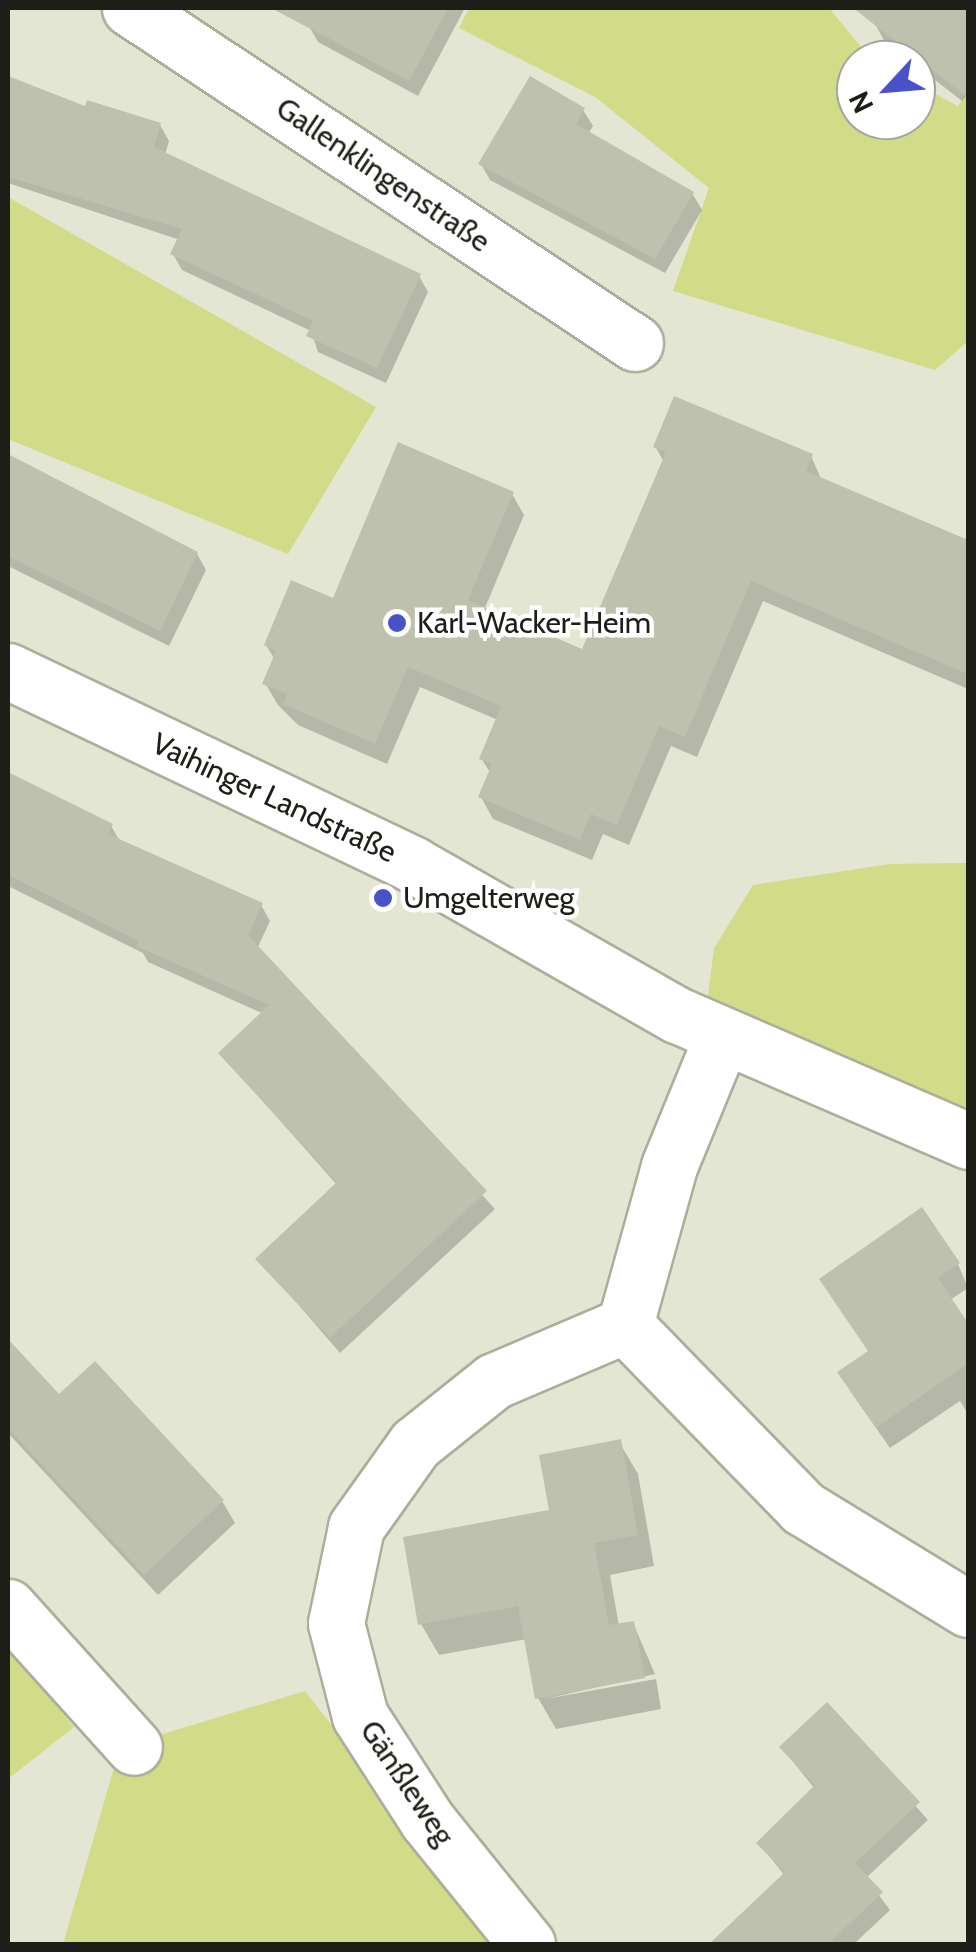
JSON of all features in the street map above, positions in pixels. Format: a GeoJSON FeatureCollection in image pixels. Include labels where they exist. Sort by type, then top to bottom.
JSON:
{"type":"FeatureCollection","features":[{"type":"Feature","properties":{"kind":"street","name":"Gallenklingenstraße"},"geometry":{"type":"LineString","coordinates":[[130,8],[635,343]]}},
{"type":"Feature","properties":{"kind":"street","name":"Vaihinger Landstraße"},"geometry":{"type":"LineString","coordinates":[[8,672],[412,864],[722,1037],[968,1142]]}},
{"type":"Feature","properties":{"kind":"street"},"geometry":{"type":"LineString","coordinates":[[722,1037],[669,1166],[625,1325],[802,1508],[968,1609]]}},
{"type":"Feature","properties":{"kind":"street","name":"Gänßleweg"},"geometry":{"type":"LineString","coordinates":[[528,1944],[427,1820],[360,1716],[336,1623],[356,1527],[415,1444],[494,1381],[625,1325]]}},
{"type":"Feature","properties":{"kind":"street"},"geometry":{"type":"LineString","coordinates":[[8,1607],[134,1747]]}},
{"type":"Feature","properties":{"kind":"green space"},"geometry":{"type":"Polygon","coordinates":[[[469,8],[829,8],[855,40],[836,40],[836,140],[936,140],[936,94],[958,106],[968,90],[968,341],[935,370],[673,291],[709,188],[595,97],[459,28],[469,8]]]}},
{"type":"Feature","properties":{"kind":"green space"},"geometry":{"type":"Polygon","coordinates":[[[8,197],[376,407],[288,554],[8,439],[8,197]]]}},
{"type":"Feature","properties":{"kind":"green space"},"geometry":{"type":"Polygon","coordinates":[[[968,863],[968,1114],[708,996],[714,948],[753,885],[890,864],[968,863]]]}},
{"type":"Feature","properties":{"kind":"green space"},"geometry":{"type":"Polygon","coordinates":[[[8,1648],[74,1727],[8,1779],[8,1648]]]}},
{"type":"Feature","properties":{"kind":"green space"},"geometry":{"type":"Polygon","coordinates":[[[305,1691],[502,1944],[63,1944],[120,1747],[305,1691]]]}},
{"type":"Feature","properties":{"kind":"building"},"geometry":{"type":"Polygon","coordinates":[[[271,8],[448,8],[409,81],[271,8]]]}},
{"type":"Feature","properties":{"kind":"building"},"geometry":{"type":"Polygon","coordinates":[[[853,8],[968,8],[968,98],[936,73],[936,40],[894,40],[853,8]]]}},
{"type":"Feature","properties":{"kind":"building"},"geometry":{"type":"Polygon","coordinates":[[[8,76],[85,106],[87,100],[161,123],[154,147],[421,274],[377,368],[306,336],[313,321],[170,254],[182,229],[8,177],[8,76]]]}},
{"type":"Feature","properties":{"kind":"building"},"geometry":{"type":"Polygon","coordinates":[[[530,76],[585,108],[576,124],[694,192],[655,259],[478,164],[530,76]]]}},
{"type":"Feature","properties":{"kind":"building","name":"Karl-Wacker-Heim"},"geometry":{"type":"Polygon","coordinates":[[[674,396],[813,454],[806,471],[968,540],[968,674],[751,581],[685,737],[659,726],[617,825],[591,814],[580,840],[478,797],[492,764],[479,759],[501,706],[408,667],[375,744],[283,704],[287,694],[262,684],[276,651],[264,645],[291,580],[333,598],[398,442],[514,492],[468,600],[582,649],[666,452],[653,447],[674,396]]]}},
{"type":"Feature","properties":{"kind":"building"},"geometry":{"type":"Polygon","coordinates":[[[8,454],[198,552],[160,631],[8,556],[8,454]]]}},
{"type":"Feature","properties":{"kind":"building"},"geometry":{"type":"Polygon","coordinates":[[[8,772],[113,824],[108,834],[263,903],[248,935],[487,1191],[330,1338],[255,1259],[337,1182],[218,1053],[269,1005],[136,946],[139,941],[8,875],[8,772]]]}},
{"type":"Feature","properties":{"kind":"building"},"geometry":{"type":"Polygon","coordinates":[[[922,1207],[960,1263],[938,1278],[968,1323],[968,1363],[876,1428],[837,1372],[868,1351],[819,1279],[922,1207]]]}},
{"type":"Feature","properties":{"kind":"building"},"geometry":{"type":"Polygon","coordinates":[[[8,1339],[59,1394],[95,1361],[224,1500],[144,1575],[8,1428],[8,1339]]]}},
{"type":"Feature","properties":{"kind":"building"},"geometry":{"type":"Polygon","coordinates":[[[621,1439],[638,1535],[594,1543],[609,1625],[634,1621],[645,1678],[535,1699],[518,1606],[418,1625],[403,1537],[549,1510],[539,1455],[621,1439]]]}},
{"type":"Feature","properties":{"kind":"building"},"geometry":{"type":"Polygon","coordinates":[[[827,1702],[920,1802],[855,1863],[883,1892],[828,1944],[709,1944],[785,1872],[756,1843],[815,1785],[779,1747],[827,1702]]]}},
{"type":"Feature","properties":{"kind":"place","name":"Karl-Wacker-Heim"},"geometry":{"type":"Point","coordinates":[397,623]}},
{"type":"Feature","properties":{"kind":"place","name":"Umgelterweg"},"geometry":{"type":"Point","coordinates":[383,898]}}]}
